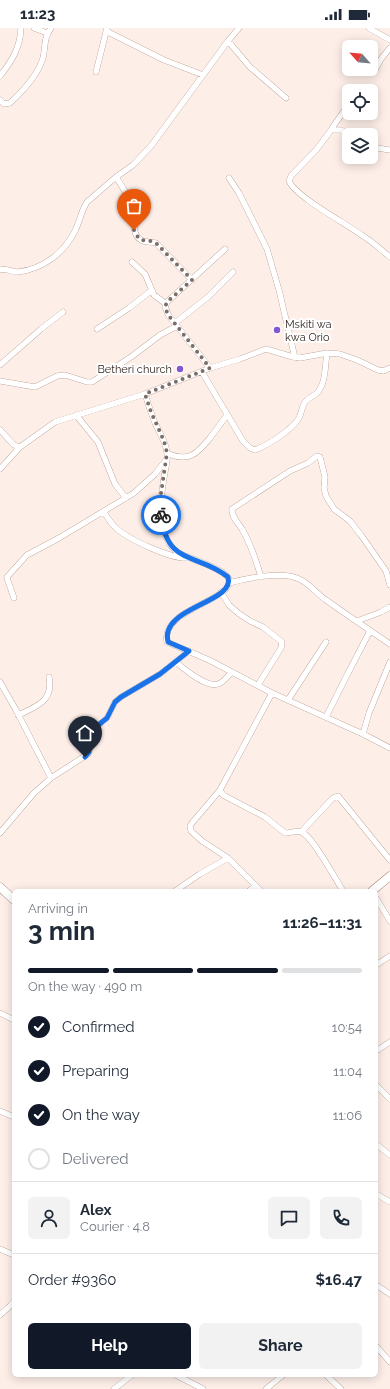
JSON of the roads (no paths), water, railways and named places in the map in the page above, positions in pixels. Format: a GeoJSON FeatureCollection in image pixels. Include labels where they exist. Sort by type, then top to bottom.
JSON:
{"type":"FeatureCollection","features":[{"type":"Feature","properties":{"kind":"street"},"geometry":{"type":"LineString","coordinates":[[0,76],[17,50],[21,28]]}},
{"type":"Feature","properties":{"kind":"street"},"geometry":{"type":"LineString","coordinates":[[0,100],[4,104],[10,103],[26,87],[43,59],[44,42],[49,31],[34,28]]}},
{"type":"Feature","properties":{"kind":"street"},"geometry":{"type":"LineString","coordinates":[[0,270],[3,269],[18,272],[40,266],[54,259],[75,231],[87,202],[132,165],[151,146],[239,28]]}},
{"type":"Feature","properties":{"kind":"street"},"geometry":{"type":"LineString","coordinates":[[369,28],[390,40]]}},
{"type":"Feature","properties":{"kind":"street"},"geometry":{"type":"LineString","coordinates":[[96,72],[106,30],[164,60],[203,75]]}},
{"type":"Feature","properties":{"kind":"street"},"geometry":{"type":"LineString","coordinates":[[228,41],[250,67],[286,98]]}},
{"type":"Feature","properties":{"kind":"street"},"geometry":{"type":"LineString","coordinates":[[378,65],[390,48]]}},
{"type":"Feature","properties":{"kind":"street"},"geometry":{"type":"LineString","coordinates":[[342,114],[316,150],[291,176],[289,181],[291,185],[305,198],[364,236],[390,257]]}},
{"type":"Feature","properties":{"kind":"street"},"geometry":{"type":"LineString","coordinates":[[332,129],[342,131]]}},
{"type":"Feature","properties":{"kind":"street"},"geometry":{"type":"LineString","coordinates":[[378,148],[390,150]]}},
{"type":"Feature","properties":{"kind":"street"},"geometry":{"type":"LineString","coordinates":[[116,177],[133,210],[135,221],[134,230],[137,237],[143,241],[152,241],[156,243],[192,280]]}},
{"type":"Feature","properties":{"kind":"street"},"geometry":{"type":"LineString","coordinates":[[229,178],[239,193],[267,249],[279,290],[295,358]]}},
{"type":"Feature","properties":{"kind":"street"},"geometry":{"type":"LineString","coordinates":[[210,368],[176,325],[166,310],[166,304],[225,249]]}},
{"type":"Feature","properties":{"kind":"street"},"geometry":{"type":"LineString","coordinates":[[132,262],[144,274],[157,298],[166,304]]}},
{"type":"Feature","properties":{"kind":"street"},"geometry":{"type":"LineString","coordinates":[[0,381],[35,387],[57,376],[65,374],[87,382],[97,380],[176,325],[208,297],[233,272]]}},
{"type":"Feature","properties":{"kind":"street"},"geometry":{"type":"LineString","coordinates":[[97,329],[129,308],[152,290]]}},
{"type":"Feature","properties":{"kind":"street"},"geometry":{"type":"LineString","coordinates":[[0,365],[40,329],[63,312]]}},
{"type":"Feature","properties":{"kind":"street"},"geometry":{"type":"LineString","coordinates":[[0,469],[20,447],[55,422],[145,394],[210,368],[266,349],[295,358],[306,358],[327,353],[340,354],[381,371],[390,368]]}},
{"type":"Feature","properties":{"kind":"street"},"geometry":{"type":"LineString","coordinates":[[202,372],[243,441],[250,448],[255,450],[268,443],[294,424],[299,418],[307,399],[318,392],[323,381],[327,353]]}},
{"type":"Feature","properties":{"kind":"street"},"geometry":{"type":"LineString","coordinates":[[145,394],[164,441],[167,453],[160,500],[164,533],[171,546],[176,551],[222,571],[228,577],[229,583],[222,592],[172,623],[166,634],[168,642],[232,672],[272,693],[390,748]]}},
{"type":"Feature","properties":{"kind":"street"},"geometry":{"type":"LineString","coordinates":[[76,415],[98,442],[115,484],[126,498]]}},
{"type":"Feature","properties":{"kind":"street"},"geometry":{"type":"LineString","coordinates":[[167,453],[178,457],[194,455],[200,450],[227,415]]}},
{"type":"Feature","properties":{"kind":"street"},"geometry":{"type":"LineString","coordinates":[[0,430],[14,445],[20,447]]}},
{"type":"Feature","properties":{"kind":"street"},"geometry":{"type":"LineString","coordinates":[[261,577],[254,552],[232,514],[232,509],[290,471],[308,463],[318,456],[320,457],[325,477],[324,488],[326,496],[334,509],[350,520],[361,535],[386,571],[390,585]]}},
{"type":"Feature","properties":{"kind":"street"},"geometry":{"type":"LineString","coordinates":[[14,598],[7,577],[27,555],[60,538],[126,498],[155,474],[167,460]]}},
{"type":"Feature","properties":{"kind":"street"},"geometry":{"type":"LineString","coordinates":[[104,512],[109,520],[122,533],[175,557],[190,558]]}},
{"type":"Feature","properties":{"kind":"street"},"geometry":{"type":"LineString","coordinates":[[229,583],[249,578],[261,577],[280,576],[298,578],[330,603],[390,644]]}},
{"type":"Feature","properties":{"kind":"street"},"geometry":{"type":"LineString","coordinates":[[222,592],[229,605],[238,613],[263,627],[282,642],[258,685]]}},
{"type":"Feature","properties":{"kind":"street"},"geometry":{"type":"LineString","coordinates":[[357,621],[390,607]]}},
{"type":"Feature","properties":{"kind":"street"},"geometry":{"type":"LineString","coordinates":[[326,717],[370,631]]}},
{"type":"Feature","properties":{"kind":"street"},"geometry":{"type":"LineString","coordinates":[[288,700],[326,642]]}},
{"type":"Feature","properties":{"kind":"street"},"geometry":{"type":"LineString","coordinates":[[0,833],[34,793],[50,778],[88,754],[90,748],[91,731],[107,718],[118,699],[160,674],[189,651]]}},
{"type":"Feature","properties":{"kind":"street"},"geometry":{"type":"LineString","coordinates":[[176,662],[196,676],[215,685],[219,684],[232,672]]}},
{"type":"Feature","properties":{"kind":"street"},"geometry":{"type":"LineString","coordinates":[[362,734],[390,662]]}},
{"type":"Feature","properties":{"kind":"street"},"geometry":{"type":"LineString","coordinates":[[18,715],[39,705],[47,698],[51,687],[49,677]]}},
{"type":"Feature","properties":{"kind":"street"},"geometry":{"type":"LineString","coordinates":[[0,682],[50,778]]}},
{"type":"Feature","properties":{"kind":"street"},"geometry":{"type":"LineString","coordinates":[[259,889],[228,858],[192,834],[190,829],[192,823],[220,790],[272,693]]}},
{"type":"Feature","properties":{"kind":"street"},"geometry":{"type":"LineString","coordinates":[[220,790],[223,795],[265,817],[285,833],[300,832],[307,835],[342,889]]}},
{"type":"Feature","properties":{"kind":"street"},"geometry":{"type":"LineString","coordinates":[[300,832],[338,796],[390,860]]}},
{"type":"Feature","properties":{"kind":"street"},"geometry":{"type":"LineString","coordinates":[[178,889],[228,858]]}},
{"type":"Feature","properties":{"kind":"street"},"geometry":{"type":"LineString","coordinates":[[374,889],[390,876]]}},
{"type":"Feature","properties":{"kind":"street"},"geometry":{"type":"LineString","coordinates":[[0,886],[12,898]]}},
{"type":"Feature","properties":{"kind":"street"},"geometry":{"type":"LineString","coordinates":[[251,889],[255,886]]}},
{"type":"Feature","properties":{"kind":"street"},"geometry":{"type":"LineString","coordinates":[[378,901],[390,921]]}},
{"type":"Feature","properties":{"kind":"street"},"geometry":{"type":"LineString","coordinates":[[378,964],[390,956]]}},
{"type":"Feature","properties":{"kind":"street"},"geometry":{"type":"LineString","coordinates":[[0,1013],[12,1019]]}},
{"type":"Feature","properties":{"kind":"street"},"geometry":{"type":"LineString","coordinates":[[378,1050],[390,1042]]}},
{"type":"Feature","properties":{"kind":"street"},"geometry":{"type":"LineString","coordinates":[[378,1087],[390,1099]]}},
{"type":"Feature","properties":{"kind":"street"},"geometry":{"type":"LineString","coordinates":[[0,1110],[12,1115]]}},
{"type":"Feature","properties":{"kind":"street"},"geometry":{"type":"LineString","coordinates":[[378,1146],[390,1155]]}},
{"type":"Feature","properties":{"kind":"street"},"geometry":{"type":"LineString","coordinates":[[378,1195],[390,1202]]}},
{"type":"Feature","properties":{"kind":"street"},"geometry":{"type":"LineString","coordinates":[[0,1250],[12,1254]]}},
{"type":"Feature","properties":{"kind":"street"},"geometry":{"type":"LineString","coordinates":[[378,1286],[390,1294]]}},
{"type":"Feature","properties":{"kind":"street"},"geometry":{"type":"LineString","coordinates":[[0,1315],[12,1303]]}},
{"type":"Feature","properties":{"kind":"street"},"geometry":{"type":"LineString","coordinates":[[378,1348],[390,1362]]}},
{"type":"Feature","properties":{"kind":"street"},"geometry":{"type":"LineString","coordinates":[[114,1389],[129,1377]]}},
{"type":"Feature","properties":{"kind":"street"},"geometry":{"type":"LineString","coordinates":[[180,1377],[203,1389]]}},
{"type":"Feature","properties":{"kind":"street"},"geometry":{"type":"LineString","coordinates":[[266,1389],[281,1377]]}},
{"type":"Feature","properties":{"kind":"street"},"geometry":{"type":"LineString","coordinates":[[328,1377],[341,1389]]}},
{"type":"Feature","properties":{"kind":"place","name":"Mskiti wa kwa Orio"},"geometry":{"type":"Point","coordinates":[277,330]}},
{"type":"Feature","properties":{"kind":"place","name":"Betheri church"},"geometry":{"type":"Point","coordinates":[180,369]}}]}
